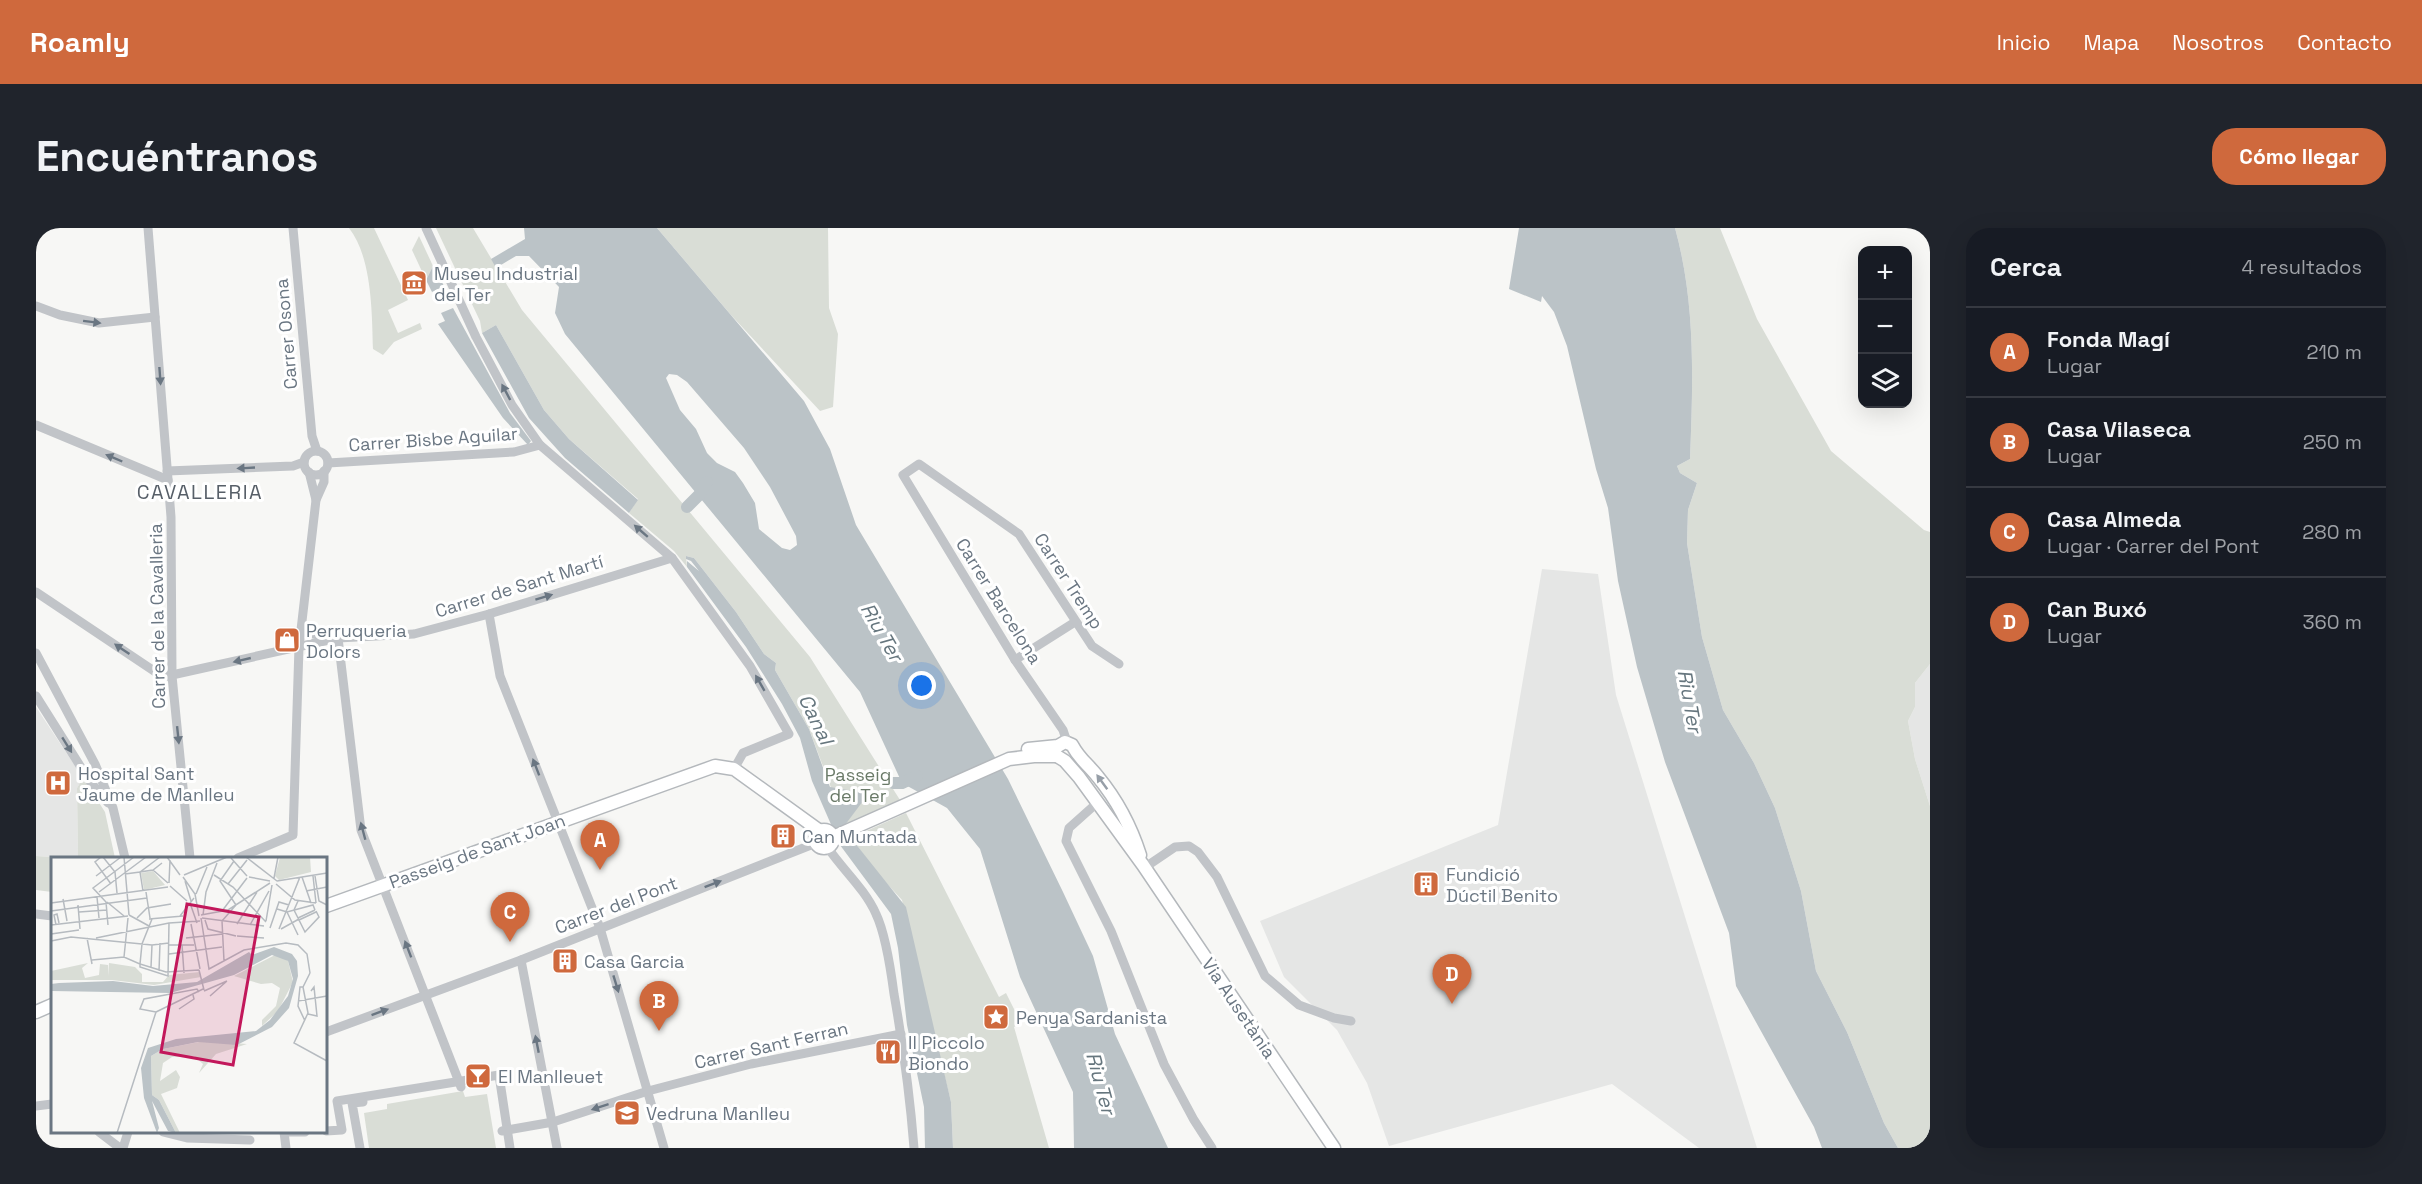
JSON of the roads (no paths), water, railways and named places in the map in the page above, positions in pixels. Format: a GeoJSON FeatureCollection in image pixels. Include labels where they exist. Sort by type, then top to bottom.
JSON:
{"type":"FeatureCollection","features":[{"type":"Feature","properties":{"kind":"street","name":"Carrer de la Cavalleria"},"geometry":{"type":"LineString","coordinates":[[148,228],[168,476],[173,571],[172,676],[190,857]]}},
{"type":"Feature","properties":{"kind":"street","name":"Carrer Osona"},"geometry":{"type":"LineString","coordinates":[[293,228],[312,436],[317,451]]}},
{"type":"Feature","properties":{"kind":"street"},"geometry":{"type":"LineString","coordinates":[[426,228],[476,337],[512,405],[540,445],[672,558],[750,666],[789,734],[743,753],[734,768],[826,839],[877,914],[890,967],[901,1034],[910,1091],[914,1148]]}},
{"type":"Feature","properties":{"kind":"street"},"geometry":{"type":"LineString","coordinates":[[36,306],[60,315],[99,323],[155,317]]}},
{"type":"Feature","properties":{"kind":"street"},"geometry":{"type":"LineString","coordinates":[[36,425],[168,476],[293,466],[317,451],[325,455],[324,482],[316,500],[299,647],[293,835],[240,857]]}},
{"type":"Feature","properties":{"kind":"street","name":"Carrer Osona"},"geometry":{"type":"LineString","coordinates":[[305,458],[312,436]]}},
{"type":"Feature","properties":{"kind":"street","name":"Carrer Bisbe Aguilar"},"geometry":{"type":"LineString","coordinates":[[326,467],[514,452],[540,445]]}},
{"type":"Feature","properties":{"kind":"street"},"geometry":{"type":"LineString","coordinates":[[305,458],[316,500]]}},
{"type":"Feature","properties":{"kind":"street","name":"Carrer Tremp"},"geometry":{"type":"LineString","coordinates":[[903,475],[919,465],[1019,534],[1092,646],[1119,664]]}},
{"type":"Feature","properties":{"kind":"street"},"geometry":{"type":"LineString","coordinates":[[309,472],[317,475],[326,467]]}},
{"type":"Feature","properties":{"kind":"street","name":"Carrer Barcelona"},"geometry":{"type":"LineString","coordinates":[[903,475],[1015,660],[1063,730],[1064,752]]}},
{"type":"Feature","properties":{"kind":"street","name":"Carrer de Sant Martí"},"geometry":{"type":"LineString","coordinates":[[172,676],[338,638],[414,634],[489,614],[672,558]]}},
{"type":"Feature","properties":{"kind":"street"},"geometry":{"type":"LineString","coordinates":[[36,592],[163,677],[172,676]]}},
{"type":"Feature","properties":{"kind":"street"},"geometry":{"type":"LineString","coordinates":[[489,614],[500,676],[600,928],[664,1148]]}},
{"type":"Feature","properties":{"kind":"street"},"geometry":{"type":"LineString","coordinates":[[1015,660],[1075,622]]}},
{"type":"Feature","properties":{"kind":"street","name":"Carrer de Sant Martí"},"geometry":{"type":"LineString","coordinates":[[301,632],[338,638]]}},
{"type":"Feature","properties":{"kind":"street"},"geometry":{"type":"LineString","coordinates":[[338,638],[361,830],[460,1084]]}},
{"type":"Feature","properties":{"kind":"street"},"geometry":{"type":"LineString","coordinates":[[36,653],[95,765],[113,808],[125,857]]}},
{"type":"Feature","properties":{"kind":"street"},"geometry":{"type":"LineString","coordinates":[[36,696],[89,780],[113,808]]}},
{"type":"Feature","properties":{"kind":"street"},"geometry":{"type":"LineString","coordinates":[[826,839],[1009,759],[1022,751],[1064,752]]}},
{"type":"Feature","properties":{"kind":"street","name":"Via Ausetània"},"geometry":{"type":"LineString","coordinates":[[1064,752],[1097,803],[1144,866],[1334,1148]]}},
{"type":"Feature","properties":{"kind":"street","name":"Via Ausetània"},"geometry":{"type":"LineString","coordinates":[[1064,752],[1099,778],[1126,819],[1144,866]]}},
{"type":"Feature","properties":{"kind":"street","name":"Passeig de Sant Joan"},"geometry":{"type":"LineString","coordinates":[[327,906],[708,768],[722,766],[734,768]]}},
{"type":"Feature","properties":{"kind":"street"},"geometry":{"type":"LineString","coordinates":[[1097,803],[1069,828],[1066,841],[1111,930],[1164,1064],[1212,1148]]}},
{"type":"Feature","properties":{"kind":"street","name":"Carrer del Pont"},"geometry":{"type":"LineString","coordinates":[[327,1032],[521,960],[826,839]]}},
{"type":"Feature","properties":{"kind":"street"},"geometry":{"type":"LineString","coordinates":[[1144,866],[1175,847],[1189,846],[1198,852],[1217,877],[1265,976],[1299,1005],[1334,1018],[1351,1021]]}},
{"type":"Feature","properties":{"kind":"street"},"geometry":{"type":"LineString","coordinates":[[36,914],[51,916]]}},
{"type":"Feature","properties":{"kind":"street"},"geometry":{"type":"LineString","coordinates":[[521,960],[557,1148]]}},
{"type":"Feature","properties":{"kind":"street"},"geometry":{"type":"LineString","coordinates":[[36,1012],[51,1005]]}},
{"type":"Feature","properties":{"kind":"street","name":"Carrer Sant Ferran"},"geometry":{"type":"LineString","coordinates":[[505,1130],[553,1122],[648,1091],[751,1064],[901,1034]]}},
{"type":"Feature","properties":{"kind":"street"},"geometry":{"type":"LineString","coordinates":[[360,1148],[352,1103],[499,1076],[505,1148]]}},
{"type":"Feature","properties":{"kind":"street"},"geometry":{"type":"LineString","coordinates":[[327,1131],[342,1130],[338,1101],[460,1084]]}},
{"type":"Feature","properties":{"kind":"street"},"geometry":{"type":"LineString","coordinates":[[36,1106],[51,1104]]}},
{"type":"Feature","properties":{"kind":"street"},"geometry":{"type":"LineString","coordinates":[[505,1130],[510,1148]]}},
{"type":"Feature","properties":{"kind":"street"},"geometry":{"type":"LineString","coordinates":[[102,1133],[121,1148],[127,1133]]}},
{"type":"Feature","properties":{"kind":"street"},"geometry":{"type":"LineString","coordinates":[[166,1133],[187,1143],[250,1140]]}},
{"type":"Feature","properties":{"kind":"street"},"geometry":{"type":"LineString","coordinates":[[279,1133],[283,1148]]}},
{"type":"Feature","properties":{"kind":"street"},"geometry":{"type":"LineString","coordinates":[[283,1148],[284,1133]]}},
{"type":"Feature","properties":{"kind":"street"},"geometry":{"type":"LineString","coordinates":[[36,1142],[43,1148]]}},
{"type":"Feature","properties":{"kind":"water","name":"Riu Ter"},"geometry":{"type":"Polygon","coordinates":[[[524,228],[657,228],[804,401],[830,449],[856,525],[1008,779],[1093,956],[1115,1034],[1168,1148],[1074,1148],[1073,1092],[1020,977],[980,849],[947,808],[902,783],[860,692],[565,334],[555,313],[559,287],[529,256],[516,256],[496,268],[491,259],[525,239],[524,228]],[[669,374],[666,378],[680,410],[696,429],[707,453],[717,463],[735,472],[743,483],[755,503],[759,529],[782,548],[790,550],[797,545],[796,536],[770,487],[744,448],[687,382],[677,375],[669,374]]]}},
{"type":"Feature","properties":{"kind":"water","name":"Riu Ter"},"geometry":{"type":"Polygon","coordinates":[[[1519,228],[1675,228],[1687,285],[1692,343],[1690,459],[1677,466],[1680,473],[1697,483],[1688,510],[1687,543],[1702,637],[1723,710],[1754,763],[1775,808],[1801,891],[1816,971],[1847,1032],[1884,1123],[1898,1148],[1822,1148],[1814,1127],[1736,986],[1729,933],[1665,762],[1637,667],[1618,581],[1608,508],[1596,469],[1567,346],[1554,312],[1542,296],[1541,302],[1509,289],[1519,228]]]}},
{"type":"Feature","properties":{"kind":"water"},"geometry":{"type":"Polygon","coordinates":[[[433,266],[444,286],[432,292],[426,280],[433,266]]]}},
{"type":"Feature","properties":{"kind":"water"},"geometry":{"type":"Polygon","coordinates":[[[453,308],[510,413],[531,441],[528,445],[503,418],[438,324],[445,321],[441,313],[453,308]]]}},
{"type":"Feature","properties":{"kind":"water"},"geometry":{"type":"Polygon","coordinates":[[[496,325],[544,410],[569,439],[638,500],[629,513],[565,458],[529,418],[482,333],[496,325]]]}},
{"type":"Feature","properties":{"kind":"water"},"geometry":{"type":"Polygon","coordinates":[[[686,556],[694,558],[736,612],[764,654],[776,663],[775,670],[809,729],[830,787],[865,793],[866,797],[845,825],[851,838],[906,907],[951,1102],[953,1148],[925,1148],[924,1107],[907,1025],[898,948],[891,914],[840,845],[812,781],[800,738],[782,704],[746,647],[687,567],[687,561],[699,571],[691,561],[686,559],[686,556]]]}},
{"type":"Feature","properties":{"kind":"waterway"},"geometry":{"type":"LineString","coordinates":[[687,507],[699,495],[707,482]]}},
{"type":"Feature","properties":{"kind":"waterway"},"geometry":{"type":"LineString","coordinates":[[893,783],[902,783],[917,776]]}},
{"type":"Feature","properties":{"kind":"place","name":"Museu Industrial del Ter"},"geometry":{"type":"Point","coordinates":[414,283]}},
{"type":"Feature","properties":{"kind":"place","name":"Perruqueria Dolors"},"geometry":{"type":"Point","coordinates":[287,640]}},
{"type":"Feature","properties":{"kind":"place","name":"Hospital Sant Jaume de Manlleu"},"geometry":{"type":"Point","coordinates":[58,783]}},
{"type":"Feature","properties":{"kind":"place","name":"Can Muntada"},"geometry":{"type":"Point","coordinates":[783,836]}},
{"type":"Feature","properties":{"kind":"place","name":"Fonda Magí"},"geometry":{"type":"Point","coordinates":[600,870]}},
{"type":"Feature","properties":{"kind":"place","name":"Fundició Dúctil Benito"},"geometry":{"type":"Point","coordinates":[1426,884]}},
{"type":"Feature","properties":{"kind":"place","name":"Casa Almeda"},"geometry":{"type":"Point","coordinates":[510,942]}},
{"type":"Feature","properties":{"kind":"place","name":"Casa Garcia"},"geometry":{"type":"Point","coordinates":[565,961]}},
{"type":"Feature","properties":{"kind":"place","name":"Can Buxó"},"geometry":{"type":"Point","coordinates":[1452,1004]}},
{"type":"Feature","properties":{"kind":"place","name":"Penya Sardanista"},"geometry":{"type":"Point","coordinates":[996,1017]}},
{"type":"Feature","properties":{"kind":"place","name":"Casa Vilaseca"},"geometry":{"type":"Point","coordinates":[659,1031]}},
{"type":"Feature","properties":{"kind":"place","name":"Il Piccolo Biondo"},"geometry":{"type":"Point","coordinates":[888,1052]}},
{"type":"Feature","properties":{"kind":"place","name":"El Manlleuet"},"geometry":{"type":"Point","coordinates":[478,1076]}},
{"type":"Feature","properties":{"kind":"place","name":"Vedruna Manlleu"},"geometry":{"type":"Point","coordinates":[627,1113]}},
{"type":"Feature","properties":{"kind":"district","name":"CAVALLERIA"},"geometry":{"type":"Point","coordinates":[200,492]}},
{"type":"Feature","properties":{"kind":"water label","name":"Canal"},"geometry":{"type":"Point","coordinates":[816,719]}},
{"type":"Feature","properties":{"kind":"park label","name":"Passeig del Ter"},"geometry":{"type":"Point","coordinates":[858,784]}}]}
